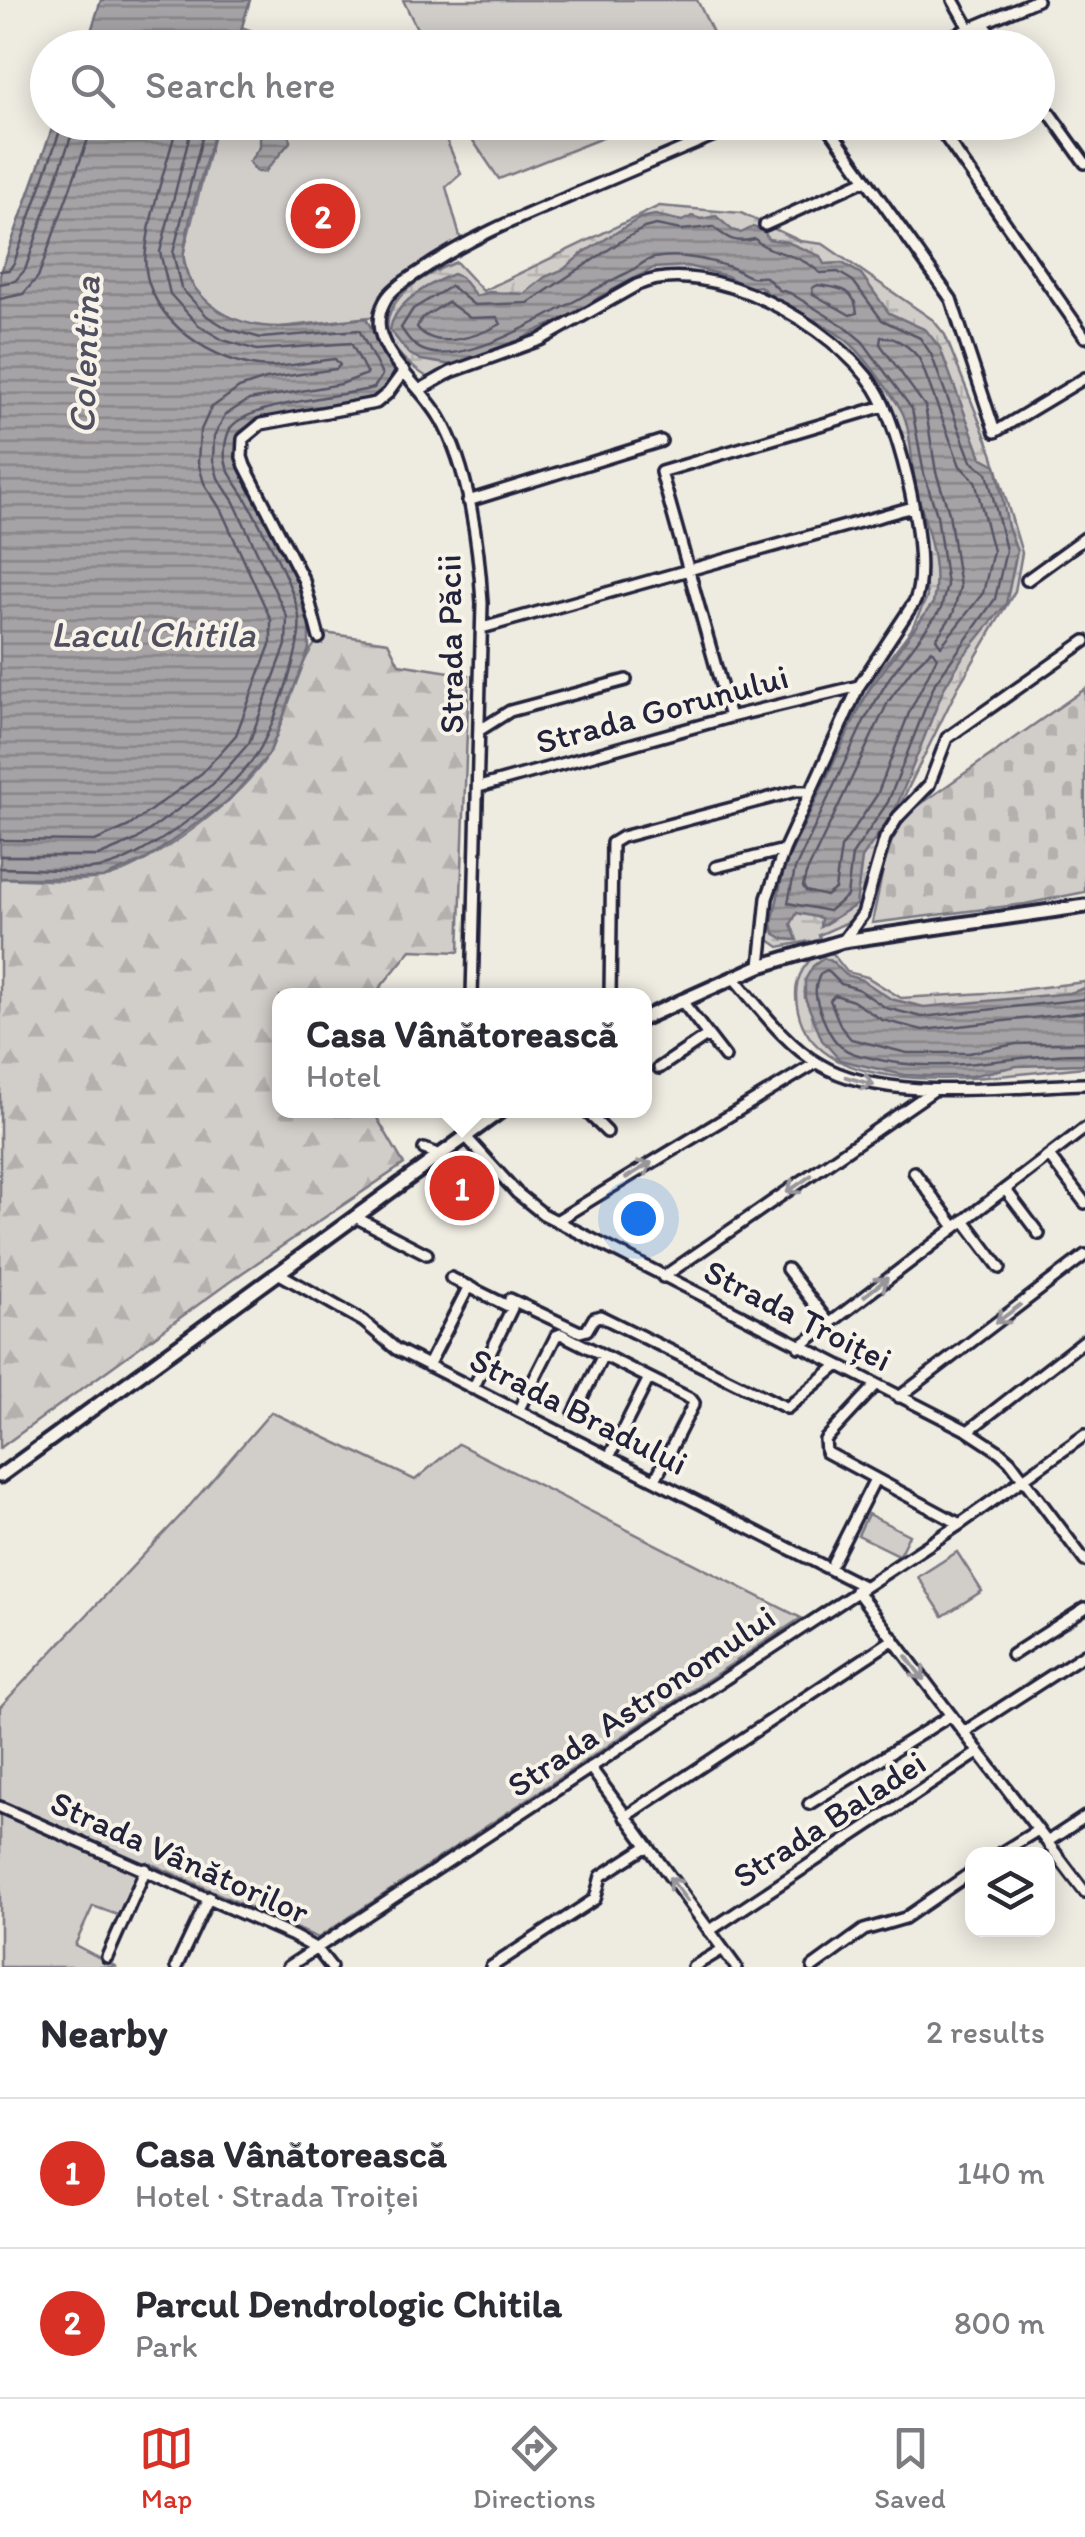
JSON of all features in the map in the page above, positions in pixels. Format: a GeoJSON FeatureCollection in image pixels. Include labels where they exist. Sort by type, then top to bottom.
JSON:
{"type":"FeatureCollection","features":[{"type":"Feature","properties":{"kind":"main road"},"geometry":{"type":"LineString","coordinates":[[652,1014],[760,966],[842,942],[1085,906]]}},
{"type":"Feature","properties":{"kind":"main road"},"geometry":{"type":"LineString","coordinates":[[0,1476],[492,1118]]}},
{"type":"Feature","properties":{"kind":"street"},"geometry":{"type":"LineString","coordinates":[[954,0],[970,28]]}},
{"type":"Feature","properties":{"kind":"street"},"geometry":{"type":"LineString","coordinates":[[965,30],[1037,0]]}},
{"type":"Feature","properties":{"kind":"street"},"geometry":{"type":"LineString","coordinates":[[984,22],[990,30]]}},
{"type":"Feature","properties":{"kind":"street"},"geometry":{"type":"LineString","coordinates":[[1055,121],[1085,163]]}},
{"type":"Feature","properties":{"kind":"street","name":"Strada Păcii"},"geometry":{"type":"LineString","coordinates":[[472,988],[481,581],[468,501],[442,422],[422,389],[404,372],[380,331],[379,316],[384,301],[396,288],[452,250],[703,140]]}},
{"type":"Feature","properties":{"kind":"street"},"geometry":{"type":"LineString","coordinates":[[837,140],[951,299],[993,429],[998,432],[1085,378]]}},
{"type":"Feature","properties":{"kind":"street"},"geometry":{"type":"LineString","coordinates":[[948,140],[1085,337]]}},
{"type":"Feature","properties":{"kind":"street"},"geometry":{"type":"LineString","coordinates":[[765,225],[865,180]]}},
{"type":"Feature","properties":{"kind":"street"},"geometry":{"type":"LineString","coordinates":[[422,389],[451,372],[540,340],[637,285],[675,276],[719,283],[822,334],[867,377],[884,406],[913,507],[922,576],[920,588],[859,686],[784,850],[767,898],[760,966]]}},
{"type":"Feature","properties":{"kind":"street"},"geometry":{"type":"LineString","coordinates":[[319,638],[304,581],[245,466],[243,439],[261,424],[376,402],[404,372]]}},
{"type":"Feature","properties":{"kind":"street"},"geometry":{"type":"LineString","coordinates":[[730,717],[661,476],[664,468],[884,406]]}},
{"type":"Feature","properties":{"kind":"street"},"geometry":{"type":"LineString","coordinates":[[468,501],[661,441]]}},
{"type":"Feature","properties":{"kind":"street"},"geometry":{"type":"LineString","coordinates":[[482,628],[913,507]]}},
{"type":"Feature","properties":{"kind":"street"},"geometry":{"type":"LineString","coordinates":[[1027,580],[1085,538]]}},
{"type":"Feature","properties":{"kind":"street"},"geometry":{"type":"LineString","coordinates":[[842,942],[862,914],[885,838],[898,817],[929,785],[947,738],[1085,640]]}},
{"type":"Feature","properties":{"kind":"street"},"geometry":{"type":"LineString","coordinates":[[480,730],[510,712],[626,680]]}},
{"type":"Feature","properties":{"kind":"street","name":"Strada Gorunului"},"geometry":{"type":"LineString","coordinates":[[479,787],[730,717],[859,686]]}},
{"type":"Feature","properties":{"kind":"street"},"geometry":{"type":"LineString","coordinates":[[610,988],[611,848],[622,837],[810,790]]}},
{"type":"Feature","properties":{"kind":"street"},"geometry":{"type":"LineString","coordinates":[[716,868],[784,850]]}},
{"type":"Feature","properties":{"kind":"street"},"geometry":{"type":"LineString","coordinates":[[733,977],[776,1028],[816,1063],[863,1084],[894,1088],[1085,1084]]}},
{"type":"Feature","properties":{"kind":"street"},"geometry":{"type":"LineString","coordinates":[[682,1000],[725,1057]]}},
{"type":"Feature","properties":{"kind":"street"},"geometry":{"type":"LineString","coordinates":[[659,1068],[708,1035]]}},
{"type":"Feature","properties":{"kind":"street"},"geometry":{"type":"LineString","coordinates":[[556,1221],[816,1063]]}},
{"type":"Feature","properties":{"kind":"street"},"geometry":{"type":"LineString","coordinates":[[663,1277],[936,1088]]}},
{"type":"Feature","properties":{"kind":"street"},"geometry":{"type":"LineString","coordinates":[[467,1138],[468,1118]]}},
{"type":"Feature","properties":{"kind":"street"},"geometry":{"type":"LineString","coordinates":[[593,1118],[607,1132]]}},
{"type":"Feature","properties":{"kind":"street"},"geometry":{"type":"LineString","coordinates":[[798,1347],[1085,1128]]}},
{"type":"Feature","properties":{"kind":"street","name":"Strada Troiței"},"geometry":{"type":"LineString","coordinates":[[467,1138],[527,1202],[556,1221],[968,1431],[1000,1452],[1081,1548],[1085,1562]]}},
{"type":"Feature","properties":{"kind":"street"},"geometry":{"type":"LineString","coordinates":[[424,1149],[443,1156]]}},
{"type":"Feature","properties":{"kind":"street"},"geometry":{"type":"LineString","coordinates":[[1049,1156],[1085,1203]]}},
{"type":"Feature","properties":{"kind":"street"},"geometry":{"type":"LineString","coordinates":[[914,1172],[1000,1268]]}},
{"type":"Feature","properties":{"kind":"street"},"geometry":{"type":"LineString","coordinates":[[1005,1189],[1039,1234]]}},
{"type":"Feature","properties":{"kind":"street"},"geometry":{"type":"LineString","coordinates":[[357,1218],[427,1254]]}},
{"type":"Feature","properties":{"kind":"street"},"geometry":{"type":"LineString","coordinates":[[899,1397],[1085,1255]]}},
{"type":"Feature","properties":{"kind":"street"},"geometry":{"type":"LineString","coordinates":[[787,1268],[830,1323]]}},
{"type":"Feature","properties":{"kind":"street","name":"Strada Bradului"},"geometry":{"type":"LineString","coordinates":[[278,1273],[363,1321],[396,1349],[860,1588]]}},
{"type":"Feature","properties":{"kind":"street"},"geometry":{"type":"LineString","coordinates":[[451,1278],[512,1308],[473,1389]]}},
{"type":"Feature","properties":{"kind":"street"},"geometry":{"type":"LineString","coordinates":[[428,1366],[468,1286]]}},
{"type":"Feature","properties":{"kind":"street"},"geometry":{"type":"LineString","coordinates":[[510,1299],[580,1332],[600,1316],[787,1408],[838,1366]]}},
{"type":"Feature","properties":{"kind":"street"},"geometry":{"type":"LineString","coordinates":[[518,1411],[558,1334],[649,1378],[694,1401],[655,1480]]}},
{"type":"Feature","properties":{"kind":"street"},"geometry":{"type":"LineString","coordinates":[[968,1431],[1085,1340]]}},
{"type":"Feature","properties":{"kind":"street"},"geometry":{"type":"LineString","coordinates":[[574,1414],[603,1355]]}},
{"type":"Feature","properties":{"kind":"street"},"geometry":{"type":"LineString","coordinates":[[609,1457],[649,1378]]}},
{"type":"Feature","properties":{"kind":"street"},"geometry":{"type":"LineString","coordinates":[[876,1385],[826,1440],[824,1448],[828,1455],[960,1524]]}},
{"type":"Feature","properties":{"kind":"street","name":"Strada Astronomului"},"geometry":{"type":"LineString","coordinates":[[288,1967],[960,1524],[1085,1435]]}},
{"type":"Feature","properties":{"kind":"street"},"geometry":{"type":"LineString","coordinates":[[833,1562],[875,1480]]}},
{"type":"Feature","properties":{"kind":"street"},"geometry":{"type":"LineString","coordinates":[[860,1588],[894,1639],[1085,1892]]}},
{"type":"Feature","properties":{"kind":"street"},"geometry":{"type":"LineString","coordinates":[[1012,1655],[1085,1608]]}},
{"type":"Feature","properties":{"kind":"street"},"geometry":{"type":"LineString","coordinates":[[625,1817],[894,1639]]}},
{"type":"Feature","properties":{"kind":"street"},"geometry":{"type":"LineString","coordinates":[[964,1732],[1085,1654]]}},
{"type":"Feature","properties":{"kind":"street"},"geometry":{"type":"LineString","coordinates":[[810,1804],[951,1715]]}},
{"type":"Feature","properties":{"kind":"street","name":"Strada Baladei"},"geometry":{"type":"LineString","coordinates":[[709,1931],[980,1752]]}},
{"type":"Feature","properties":{"kind":"street"},"geometry":{"type":"LineString","coordinates":[[590,1768],[736,1967]]}},
{"type":"Feature","properties":{"kind":"street","name":"Strada Vânătorilor"},"geometry":{"type":"LineString","coordinates":[[0,1808],[208,1897],[316,1949],[331,1967]]}},
{"type":"Feature","properties":{"kind":"street"},"geometry":{"type":"LineString","coordinates":[[1048,1842],[1085,1818]]}},
{"type":"Feature","properties":{"kind":"street"},"geometry":{"type":"LineString","coordinates":[[1010,1847],[1038,1830]]}},
{"type":"Feature","properties":{"kind":"street"},"geometry":{"type":"LineString","coordinates":[[491,1967],[595,1900],[601,1876],[646,1847]]}},
{"type":"Feature","properties":{"kind":"street"},"geometry":{"type":"LineString","coordinates":[[107,1957],[146,1870]]}},
{"type":"Feature","properties":{"kind":"street"},"geometry":{"type":"LineString","coordinates":[[813,1967],[864,1930],[904,1918],[965,1877]]}},
{"type":"Feature","properties":{"kind":"street"},"geometry":{"type":"LineString","coordinates":[[176,1967],[208,1897]]}},
{"type":"Feature","properties":{"kind":"street"},"geometry":{"type":"LineString","coordinates":[[693,1967],[723,1948]]}},
{"type":"Feature","properties":{"kind":"green space"},"geometry":{"type":"Polygon","coordinates":[[[403,0],[697,0],[712,30],[418,30],[403,0]]]}},
{"type":"Feature","properties":{"kind":"green space"},"geometry":{"type":"Polygon","coordinates":[[[213,140],[446,140],[461,174],[446,187],[462,244],[396,288],[379,316],[263,329],[232,320],[212,308],[189,282],[183,255],[213,140]]]}},
{"type":"Feature","properties":{"kind":"green space"},"geometry":{"type":"Polygon","coordinates":[[[473,140],[597,140],[499,179],[473,140]]]}},
{"type":"Feature","properties":{"kind":"green space"},"geometry":{"type":"Polygon","coordinates":[[[659,206],[741,213],[800,241],[823,244],[933,320],[945,335],[992,453],[1022,553],[1015,591],[958,687],[897,811],[857,918],[819,935],[824,954],[832,953],[847,972],[867,977],[901,998],[1085,982],[1085,1067],[1013,1075],[923,1078],[879,1074],[842,1062],[814,1042],[798,1011],[798,981],[814,956],[810,941],[779,947],[769,940],[773,897],[813,797],[875,677],[911,630],[927,597],[919,518],[895,420],[855,359],[782,313],[724,285],[664,276],[528,345],[455,371],[427,377],[405,360],[392,343],[387,327],[390,311],[400,297],[434,272],[456,262],[483,291],[659,206]]]}},
{"type":"Feature","properties":{"kind":"green space"},"geometry":{"type":"Polygon","coordinates":[[[324,633],[388,642],[399,664],[469,675],[459,952],[411,950],[380,988],[272,988],[272,1118],[377,1118],[404,1164],[242,1273],[0,1448],[0,878],[63,880],[120,873],[195,828],[259,768],[277,736],[299,673],[324,633]]]}},
{"type":"Feature","properties":{"kind":"green space"},"geometry":{"type":"Polygon","coordinates":[[[1085,689],[1085,892],[1025,904],[872,923],[887,850],[908,813],[1085,689]]]}},
{"type":"Feature","properties":{"kind":"green space"},"geometry":{"type":"Polygon","coordinates":[[[271,1412],[415,1480],[458,1444],[801,1618],[318,1938],[154,1865],[126,1918],[93,1906],[75,1945],[117,1967],[0,1967],[0,1707],[186,1510],[271,1412]]]}},
{"type":"Feature","properties":{"kind":"green space"},"geometry":{"type":"Polygon","coordinates":[[[868,1514],[909,1535],[899,1555],[858,1535],[868,1514]]]}},
{"type":"Feature","properties":{"kind":"green space"},"geometry":{"type":"Polygon","coordinates":[[[957,1552],[982,1591],[943,1616],[918,1577],[957,1552]]]}},
{"type":"Feature","properties":{"kind":"water"},"geometry":{"type":"Polygon","coordinates":[[[101,0],[250,0],[241,30],[91,30],[101,0]]]}},
{"type":"Feature","properties":{"kind":"water","name":"Lacul Chitila"},"geometry":{"type":"Polygon","coordinates":[[[48,140],[212,140],[184,251],[185,268],[195,289],[217,309],[256,325],[298,326],[366,318],[394,373],[383,395],[291,412],[240,431],[235,458],[301,589],[309,613],[309,649],[269,754],[229,800],[147,859],[103,878],[0,878],[0,275],[48,140]]]}},
{"type":"Feature","properties":{"kind":"water"},"geometry":{"type":"Polygon","coordinates":[[[260,140],[290,140],[265,172],[257,172],[249,162],[260,147],[260,140]]]}},
{"type":"Feature","properties":{"kind":"water"},"geometry":{"type":"Polygon","coordinates":[[[655,215],[682,221],[692,216],[716,216],[732,230],[741,233],[753,227],[764,231],[768,239],[787,242],[820,256],[824,264],[842,263],[861,274],[889,313],[926,330],[940,348],[981,457],[996,465],[1008,527],[1017,551],[1006,604],[962,658],[944,688],[896,808],[862,858],[856,905],[820,927],[821,918],[797,913],[791,924],[797,940],[774,933],[772,923],[785,865],[869,690],[933,603],[933,555],[914,476],[908,430],[904,416],[882,381],[844,339],[760,286],[747,288],[727,276],[687,266],[654,268],[571,317],[510,346],[452,365],[421,360],[408,353],[390,330],[405,303],[453,274],[461,277],[476,296],[489,292],[524,294],[640,218],[655,215]]]}},
{"type":"Feature","properties":{"kind":"water"},"geometry":{"type":"Polygon","coordinates":[[[824,958],[846,975],[862,980],[891,999],[924,1007],[1070,993],[1085,988],[1085,1064],[1017,1066],[971,1076],[929,1076],[904,1075],[840,1060],[822,1040],[805,998],[805,980],[813,966],[824,958]]]}},
{"type":"Feature","properties":{"kind":"place","name":"Parcul Dendrologic Chitila"},"geometry":{"type":"Point","coordinates":[323,216]}},
{"type":"Feature","properties":{"kind":"place","name":"Casa Vânătorească"},"geometry":{"type":"Point","coordinates":[462,1188]}},
{"type":"Feature","properties":{"kind":"water label","name":"Colentina"},"geometry":{"type":"Point","coordinates":[84,355]}}]}
